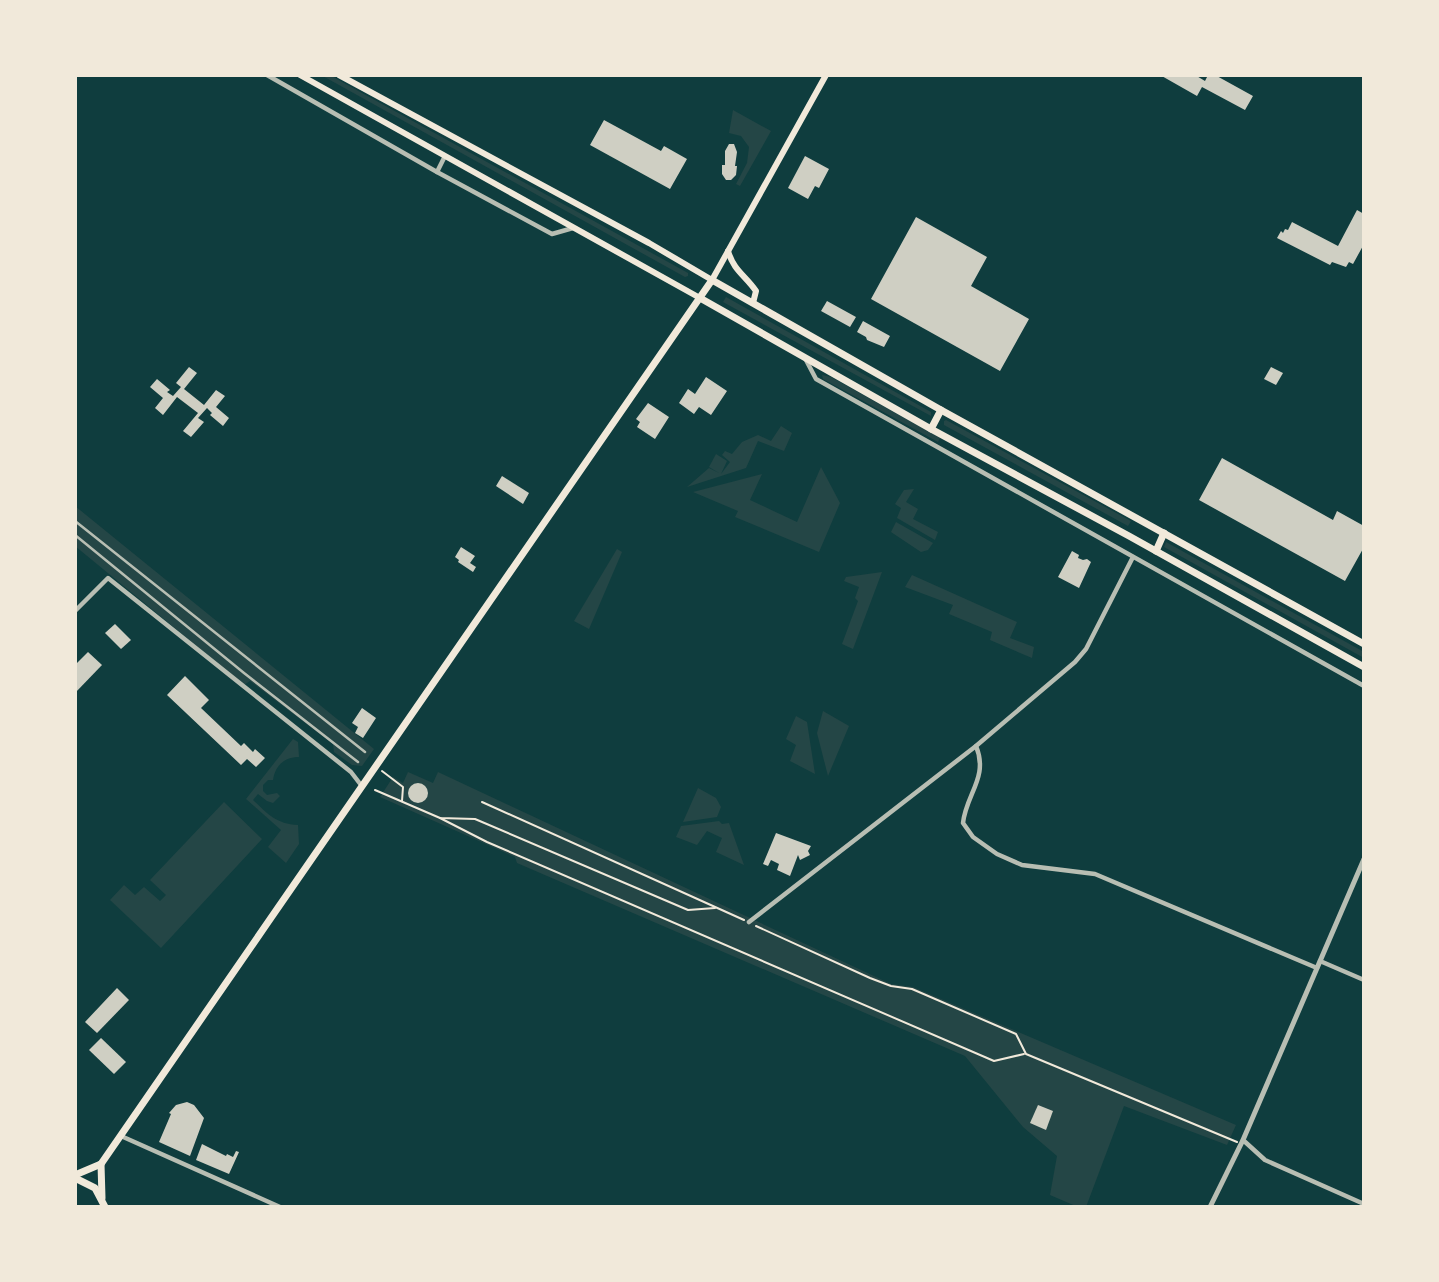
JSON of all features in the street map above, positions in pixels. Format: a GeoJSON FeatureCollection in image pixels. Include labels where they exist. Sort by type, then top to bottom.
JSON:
{"type":"FeatureCollection","features":[{"type":"Feature","properties":{"kind":"highway"},"geometry":{"type":"LineString","coordinates":[[75,1176],[101,1164],[121,1136],[712,280],[1364,644]]}},
{"type":"Feature","properties":{"kind":"highway"},"geometry":{"type":"LineString","coordinates":[[700,298],[931,429],[1364,667]]}},
{"type":"Feature","properties":{"kind":"highway"},"geometry":{"type":"LineString","coordinates":[[931,429],[941,410]]}},
{"type":"Feature","properties":{"kind":"highway"},"geometry":{"type":"LineString","coordinates":[[1156,551],[1164,533]]}},
{"type":"Feature","properties":{"kind":"highway"},"geometry":{"type":"LineString","coordinates":[[101,1164],[104,1203]]}},
{"type":"Feature","properties":{"kind":"highway"},"geometry":{"type":"LineString","coordinates":[[75,1176],[95,1188],[104,1203]]}},
{"type":"Feature","properties":{"kind":"main road"},"geometry":{"type":"LineString","coordinates":[[300,75],[700,298]]}},
{"type":"Feature","properties":{"kind":"main road"},"geometry":{"type":"LineString","coordinates":[[339,75],[712,280],[826,75]]}},
{"type":"Feature","properties":{"kind":"main road"},"geometry":{"type":"LineString","coordinates":[[728,251],[735,268],[750,282],[755,291],[753,303]]}},
{"type":"Feature","properties":{"kind":"street"},"geometry":{"type":"LineString","coordinates":[[267,75],[552,234],[573,228]]}},
{"type":"Feature","properties":{"kind":"street"},"geometry":{"type":"LineString","coordinates":[[437,172],[445,156]]}},
{"type":"Feature","properties":{"kind":"street"},"geometry":{"type":"LineString","coordinates":[[804,357],[816,379],[1364,687]]}},
{"type":"Feature","properties":{"kind":"street"},"geometry":{"type":"LineString","coordinates":[[75,521],[365,752]]}},
{"type":"Feature","properties":{"kind":"street"},"geometry":{"type":"LineString","coordinates":[[75,535],[358,762]]}},
{"type":"Feature","properties":{"kind":"street"},"geometry":{"type":"LineString","coordinates":[[749,922],[976,746],[1081,656],[1133,557]]}},
{"type":"Feature","properties":{"kind":"street"},"geometry":{"type":"LineString","coordinates":[[75,611],[108,578],[351,772],[361,785]]}},
{"type":"Feature","properties":{"kind":"street"},"geometry":{"type":"LineString","coordinates":[[976,746],[981,759],[981,772],[963,823],[974,837],[997,854],[1032,868],[1095,874],[1317,968]]}},
{"type":"Feature","properties":{"kind":"street"},"geometry":{"type":"LineString","coordinates":[[1210,1207],[1242,1142],[1364,859]]}},
{"type":"Feature","properties":{"kind":"street"},"geometry":{"type":"LineString","coordinates":[[1320,961],[1364,980]]}},
{"type":"Feature","properties":{"kind":"street"},"geometry":{"type":"LineString","coordinates":[[121,1136],[280,1207]]}},
{"type":"Feature","properties":{"kind":"street"},"geometry":{"type":"LineString","coordinates":[[1242,1142],[1265,1160],[1364,1204]]}},
{"type":"Feature","properties":{"kind":"path"},"geometry":{"type":"LineString","coordinates":[[375,766],[403,787],[402,802]]}},
{"type":"Feature","properties":{"kind":"path"},"geometry":{"type":"LineString","coordinates":[[375,790],[487,842],[991,1059],[1026,1054],[1242,1142]]}},
{"type":"Feature","properties":{"kind":"path"},"geometry":{"type":"LineString","coordinates":[[482,802],[870,978],[891,986],[912,989],[1010,1031],[1016,1034],[1026,1054]]}},
{"type":"Feature","properties":{"kind":"path"},"geometry":{"type":"LineString","coordinates":[[440,818],[475,819],[688,910],[716,908]]}},
{"type":"Feature","properties":{"kind":"shaded area"},"geometry":{"type":"Polygon","coordinates":[[[321,75],[330,75],[688,273],[688,276],[685,277],[321,75]]]}},
{"type":"Feature","properties":{"kind":"shaded area"},"geometry":{"type":"Polygon","coordinates":[[[733,110],[771,131],[740,186],[736,184],[747,163],[749,147],[741,136],[729,133],[733,110]]]}},
{"type":"Feature","properties":{"kind":"shaded area"},"geometry":{"type":"Polygon","coordinates":[[[726,297],[931,412],[931,416],[723,302],[726,297]]]}},
{"type":"Feature","properties":{"kind":"shaded area"},"geometry":{"type":"Polygon","coordinates":[[[822,375],[831,377],[940,438],[938,442],[823,379],[822,375]]]}},
{"type":"Feature","properties":{"kind":"shaded area"},"geometry":{"type":"Polygon","coordinates":[[[946,420],[1131,521],[1128,526],[944,425],[946,420]]]}},
{"type":"Feature","properties":{"kind":"shaded area"},"geometry":{"type":"Polygon","coordinates":[[[781,426],[792,433],[784,451],[758,441],[746,468],[687,487],[709,468],[719,473],[709,467],[716,454],[727,461],[721,474],[730,462],[722,455],[725,451],[732,454],[742,442],[758,435],[771,441],[781,426]]]}},
{"type":"Feature","properties":{"kind":"shaded area"},"geometry":{"type":"Polygon","coordinates":[[[821,467],[840,503],[819,552],[735,517],[738,511],[693,492],[762,474],[750,500],[797,522],[821,467]]]}},
{"type":"Feature","properties":{"kind":"shaded area"},"geometry":{"type":"Polygon","coordinates":[[[914,489],[906,502],[918,509],[913,519],[938,532],[935,540],[897,518],[901,508],[895,504],[904,490],[914,489]]]}},
{"type":"Feature","properties":{"kind":"shaded area"},"geometry":{"type":"Polygon","coordinates":[[[75,506],[374,749],[362,766],[352,765],[334,752],[333,744],[250,681],[244,685],[75,546],[75,506]]]}},
{"type":"Feature","properties":{"kind":"shaded area"},"geometry":{"type":"Polygon","coordinates":[[[896,522],[933,543],[928,550],[921,552],[891,532],[896,522]]]}},
{"type":"Feature","properties":{"kind":"shaded area"},"geometry":{"type":"Polygon","coordinates":[[[1166,542],[1364,652],[1364,658],[1164,547],[1166,542]]]}},
{"type":"Feature","properties":{"kind":"shaded area"},"geometry":{"type":"Polygon","coordinates":[[[617,549],[622,552],[589,629],[574,621],[617,549]]]}},
{"type":"Feature","properties":{"kind":"shaded area"},"geometry":{"type":"Polygon","coordinates":[[[882,572],[853,649],[842,644],[858,601],[855,598],[859,587],[844,581],[846,577],[882,572]]]}},
{"type":"Feature","properties":{"kind":"shaded area"},"geometry":{"type":"Polygon","coordinates":[[[912,575],[1017,622],[1010,638],[1034,647],[1032,658],[990,640],[992,632],[949,614],[953,605],[905,587],[912,575]]]}},
{"type":"Feature","properties":{"kind":"shaded area"},"geometry":{"type":"Polygon","coordinates":[[[823,711],[849,726],[828,776],[817,733],[823,711]]]}},
{"type":"Feature","properties":{"kind":"shaded area"},"geometry":{"type":"Polygon","coordinates":[[[796,716],[807,722],[815,774],[790,761],[796,745],[786,739],[796,716]]]}},
{"type":"Feature","properties":{"kind":"shaded area"},"geometry":{"type":"Polygon","coordinates":[[[293,739],[298,742],[299,757],[281,763],[273,780],[268,780],[263,785],[263,791],[267,795],[277,793],[280,796],[273,803],[258,794],[253,800],[278,820],[298,825],[299,844],[286,863],[268,847],[281,830],[246,799],[293,739]]]}},
{"type":"Feature","properties":{"kind":"shaded area"},"geometry":{"type":"Polygon","coordinates":[[[408,772],[433,783],[438,772],[891,984],[913,987],[1236,1125],[1227,1145],[1124,1106],[1086,1207],[1078,1207],[1050,1195],[1057,1156],[1023,1127],[965,1056],[517,863],[515,857],[380,797],[393,777],[403,783],[408,772]]]}},
{"type":"Feature","properties":{"kind":"shaded area"},"geometry":{"type":"Polygon","coordinates":[[[698,788],[716,798],[721,807],[717,817],[683,822],[698,788]]]}},
{"type":"Feature","properties":{"kind":"shaded area"},"geometry":{"type":"Polygon","coordinates":[[[224,802],[262,839],[161,948],[110,900],[124,885],[135,895],[144,887],[160,901],[166,895],[150,880],[224,802]]]}},
{"type":"Feature","properties":{"kind":"shaded area"},"geometry":{"type":"Polygon","coordinates":[[[719,821],[722,824],[729,823],[744,865],[716,852],[722,838],[707,831],[697,845],[676,837],[681,826],[719,821]]]}},
{"type":"Feature","properties":{"kind":"building"},"geometry":{"type":"Polygon","coordinates":[[[1160,75],[1195,75],[1205,81],[1208,75],[1215,75],[1253,96],[1245,110],[1202,87],[1197,96],[1160,75]]]}},
{"type":"Feature","properties":{"kind":"building"},"geometry":{"type":"Polygon","coordinates":[[[604,120],[661,151],[664,146],[687,159],[670,189],[590,145],[604,120]]]}},
{"type":"Feature","properties":{"kind":"building"},"geometry":{"type":"Polygon","coordinates":[[[729,144],[734,144],[737,152],[737,166],[736,175],[731,180],[726,180],[722,174],[722,165],[725,165],[725,151],[729,144]]]}},
{"type":"Feature","properties":{"kind":"building"},"geometry":{"type":"Polygon","coordinates":[[[805,156],[829,169],[819,188],[815,186],[808,199],[788,188],[805,156]]]}},
{"type":"Feature","properties":{"kind":"building"},"geometry":{"type":"Polygon","coordinates":[[[1357,210],[1364,214],[1364,244],[1353,264],[1349,262],[1346,267],[1332,262],[1330,265],[1277,238],[1281,231],[1283,233],[1285,229],[1288,230],[1292,222],[1338,246],[1357,210]]]}},
{"type":"Feature","properties":{"kind":"building"},"geometry":{"type":"Polygon","coordinates":[[[916,217],[987,257],[971,286],[1029,319],[1000,371],[871,299],[916,217]]]}},
{"type":"Feature","properties":{"kind":"building"},"geometry":{"type":"Polygon","coordinates":[[[827,301],[856,317],[850,327],[821,311],[827,301]]]}},
{"type":"Feature","properties":{"kind":"building"},"geometry":{"type":"Polygon","coordinates":[[[863,321],[890,336],[884,347],[867,340],[857,332],[863,321]]]}},
{"type":"Feature","properties":{"kind":"building"},"geometry":{"type":"Polygon","coordinates":[[[189,367],[197,373],[184,389],[204,405],[216,390],[225,396],[216,407],[229,418],[223,426],[210,415],[212,413],[207,408],[198,418],[204,422],[191,437],[183,431],[198,413],[177,397],[163,415],[155,408],[163,398],[150,387],[157,379],[173,396],[181,387],[176,383],[189,367]]]}},
{"type":"Feature","properties":{"kind":"building"},"geometry":{"type":"Polygon","coordinates":[[[1271,367],[1283,373],[1276,385],[1264,379],[1271,367]]]}},
{"type":"Feature","properties":{"kind":"building"},"geometry":{"type":"Polygon","coordinates":[[[706,377],[727,391],[711,415],[699,407],[694,414],[679,403],[688,389],[695,394],[706,377]]]}},
{"type":"Feature","properties":{"kind":"building"},"geometry":{"type":"Polygon","coordinates":[[[648,403],[669,417],[655,439],[637,427],[640,422],[636,419],[648,403]]]}},
{"type":"Feature","properties":{"kind":"building"},"geometry":{"type":"Polygon","coordinates":[[[1222,458],[1333,520],[1337,511],[1364,526],[1364,547],[1345,581],[1199,500],[1222,458]]]}},
{"type":"Feature","properties":{"kind":"building"},"geometry":{"type":"Polygon","coordinates":[[[502,476],[529,493],[523,504],[496,486],[502,476]]]}},
{"type":"Feature","properties":{"kind":"building"},"geometry":{"type":"Polygon","coordinates":[[[461,547],[475,556],[470,563],[476,567],[473,572],[455,557],[461,547]]]}},
{"type":"Feature","properties":{"kind":"building"},"geometry":{"type":"Polygon","coordinates":[[[1072,551],[1079,555],[1078,558],[1091,562],[1079,588],[1058,577],[1072,551]]]}},
{"type":"Feature","properties":{"kind":"building"},"geometry":{"type":"Polygon","coordinates":[[[115,624],[131,640],[121,649],[105,633],[115,624]]]}},
{"type":"Feature","properties":{"kind":"building"},"geometry":{"type":"Polygon","coordinates":[[[88,652],[102,665],[75,693],[75,665],[88,652]]]}},
{"type":"Feature","properties":{"kind":"building"},"geometry":{"type":"Polygon","coordinates":[[[185,676],[209,700],[201,708],[241,746],[244,743],[265,758],[256,767],[247,759],[241,765],[167,695],[185,676]]]}},
{"type":"Feature","properties":{"kind":"building"},"geometry":{"type":"Polygon","coordinates":[[[362,708],[376,718],[363,738],[355,733],[358,727],[352,723],[362,708]]]}},
{"type":"Feature","properties":{"kind":"building"},"geometry":{"type":"Polygon","coordinates":[[[418,783],[425,786],[428,793],[425,800],[418,803],[411,800],[408,793],[411,786],[418,783]]]}},
{"type":"Feature","properties":{"kind":"building"},"geometry":{"type":"Polygon","coordinates":[[[776,833],[811,846],[808,851],[810,855],[800,860],[798,855],[790,876],[777,870],[779,864],[771,860],[768,866],[763,864],[776,833]]]}},
{"type":"Feature","properties":{"kind":"building"},"geometry":{"type":"Polygon","coordinates":[[[117,988],[129,1000],[97,1033],[85,1022],[117,988]]]}},
{"type":"Feature","properties":{"kind":"building"},"geometry":{"type":"Polygon","coordinates":[[[101,1038],[126,1062],[114,1074],[89,1050],[101,1038]]]}},
{"type":"Feature","properties":{"kind":"building"},"geometry":{"type":"Polygon","coordinates":[[[187,1102],[194,1105],[204,1118],[190,1156],[159,1142],[171,1114],[169,1113],[176,1105],[187,1102]]]}},
{"type":"Feature","properties":{"kind":"building"},"geometry":{"type":"Polygon","coordinates":[[[1038,1105],[1053,1111],[1046,1130],[1030,1123],[1038,1105]]]}},
{"type":"Feature","properties":{"kind":"building"},"geometry":{"type":"Polygon","coordinates":[[[202,1144],[226,1156],[227,1154],[233,1157],[236,1151],[239,1152],[229,1174],[196,1160],[202,1144]]]}}]}
